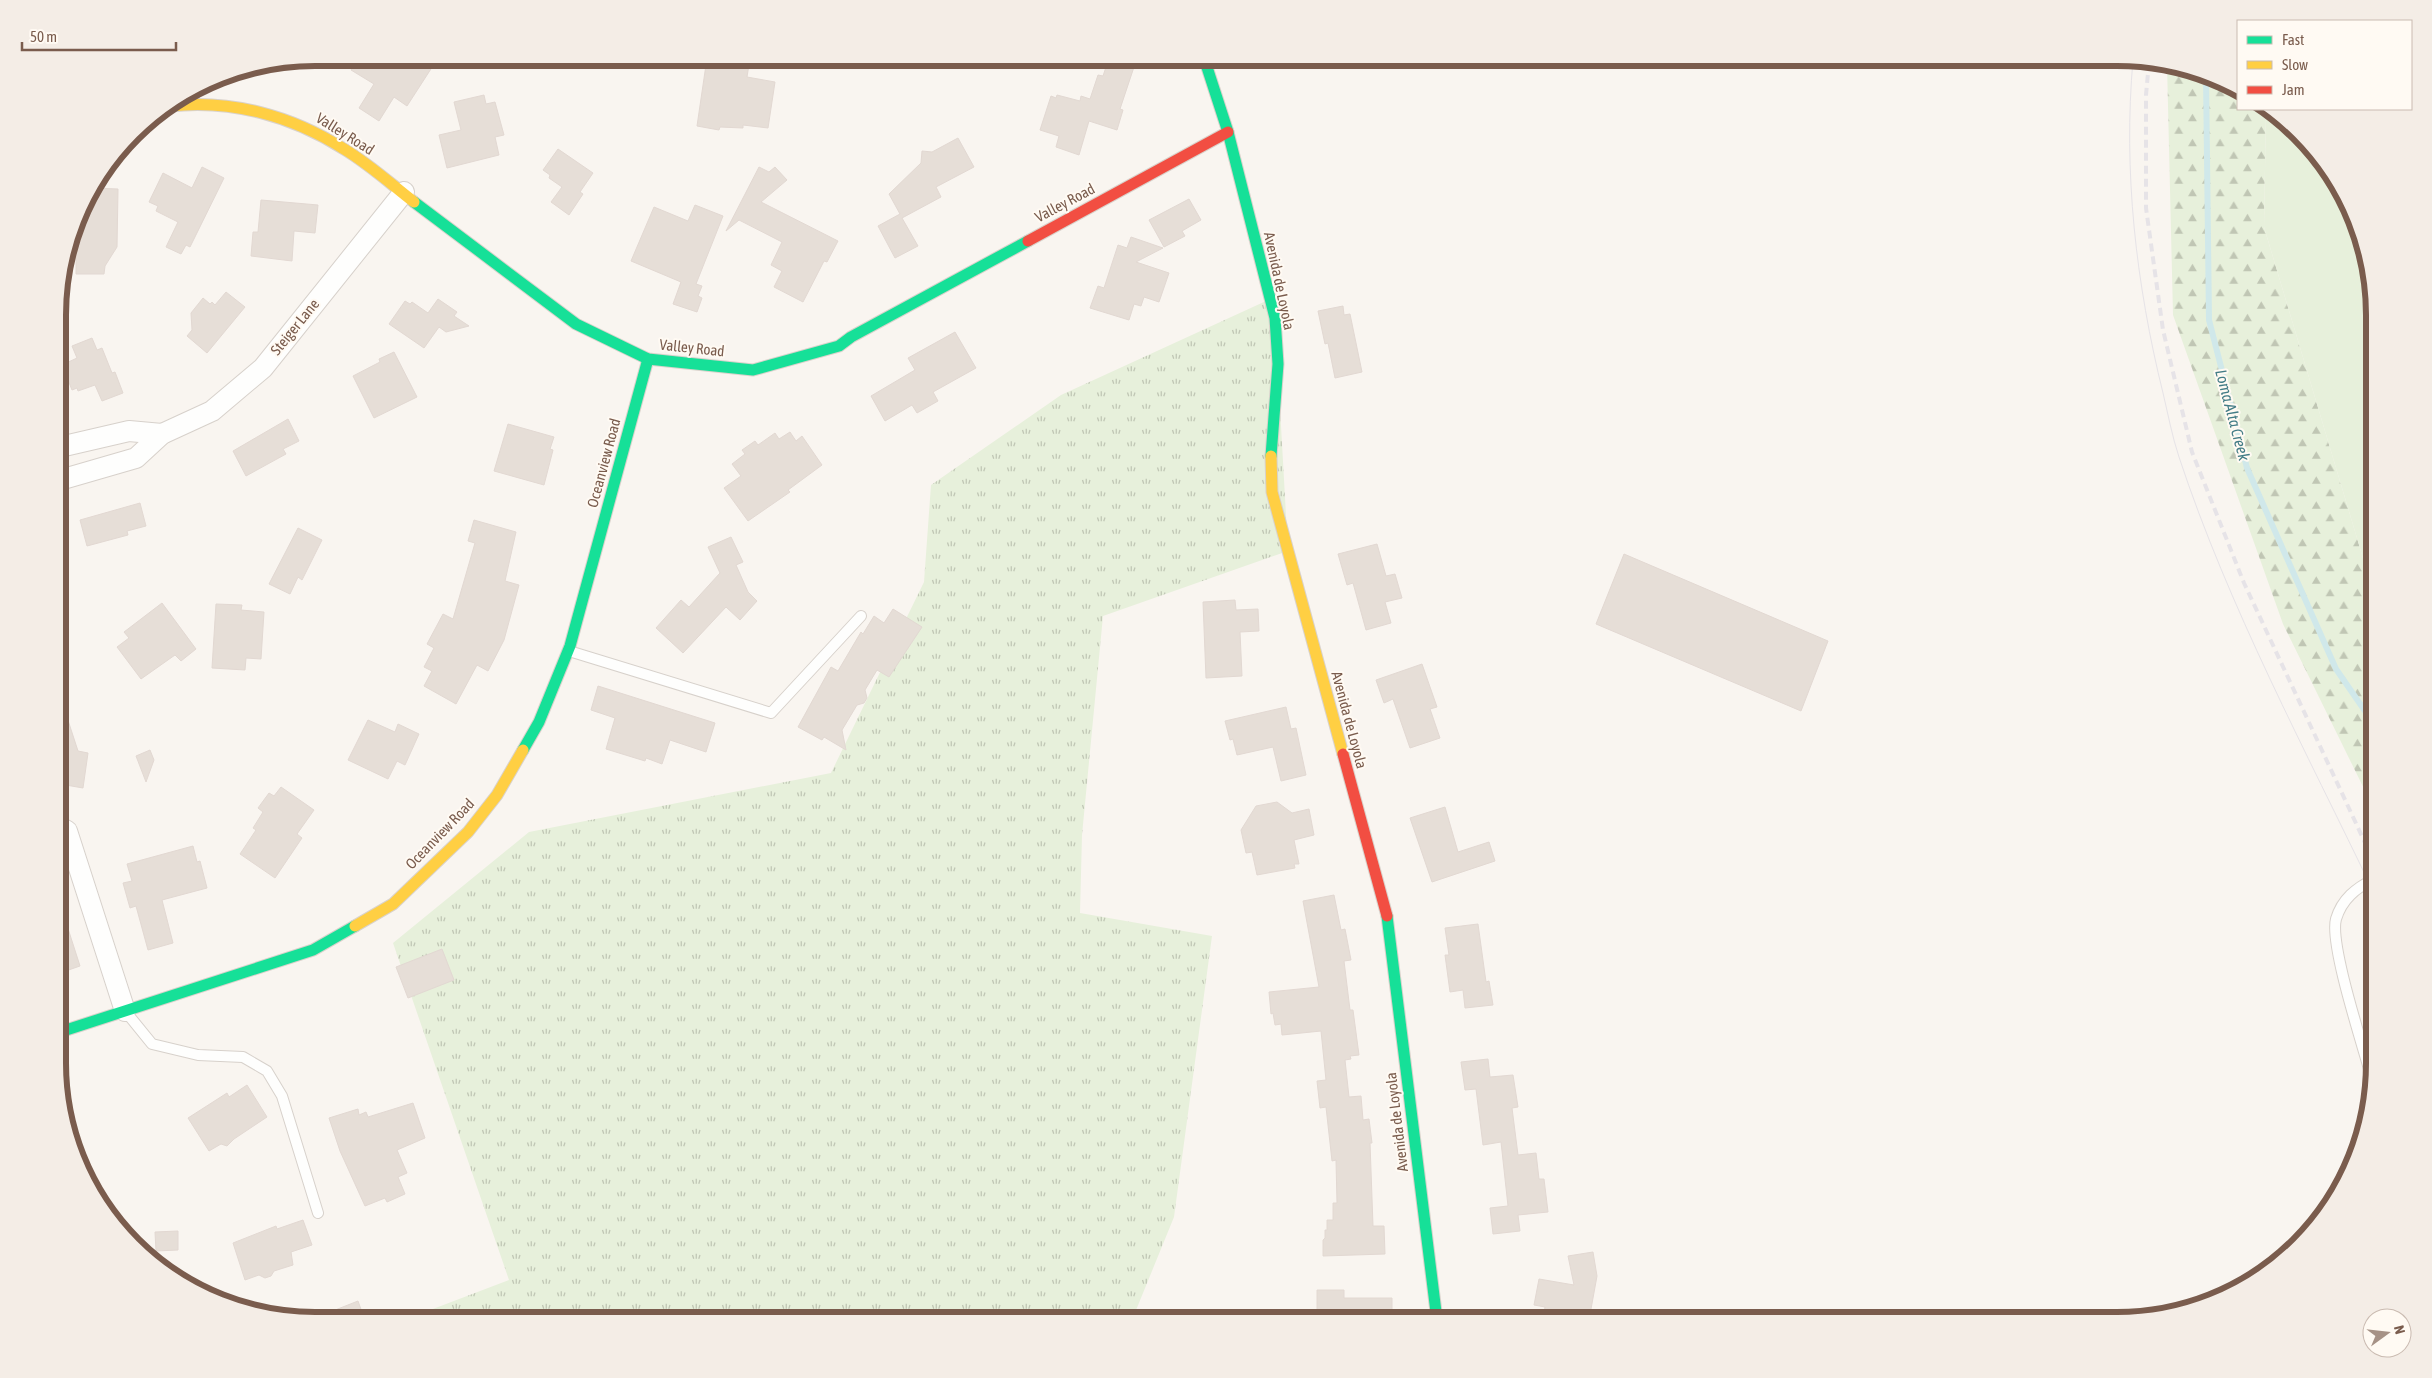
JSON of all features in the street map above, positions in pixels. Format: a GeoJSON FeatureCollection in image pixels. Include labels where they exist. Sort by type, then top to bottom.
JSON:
{"type":"FeatureCollection","features":[{"type":"Feature","properties":{"kind":"street","name":"Avenida de Loyola"},"geometry":{"type":"LineString","coordinates":[[1207,66],[1228,132],[1275,318],[1278,364],[1270,466],[1272,492],[1388,920],[1435,1312]]}},
{"type":"Feature","properties":{"kind":"street","name":"Valley Road"},"geometry":{"type":"LineString","coordinates":[[189,101],[198,99],[250,110],[302,125],[345,149],[576,324],[648,359],[753,370],[839,346],[850,337],[1228,132]]}},
{"type":"Feature","properties":{"kind":"street","name":"Steiger Lane"},"geometry":{"type":"LineString","coordinates":[[66,478],[136,458],[162,434],[212,411],[263,368],[404,192]]}},
{"type":"Feature","properties":{"kind":"street","name":"Oceanview Road"},"geometry":{"type":"LineString","coordinates":[[66,1030],[313,950],[393,904],[468,832],[496,795],[539,722],[568,651],[648,359]]}},
{"type":"Feature","properties":{"kind":"street","name":"Steiger Lane"},"geometry":{"type":"LineString","coordinates":[[66,446],[129,431],[162,434]]}},
{"type":"Feature","properties":{"kind":"street"},"geometry":{"type":"LineString","coordinates":[[66,830],[125,1011]]}},
{"type":"Feature","properties":{"kind":"lane"},"geometry":{"type":"LineString","coordinates":[[568,651],[771,713],[861,616]]}},
{"type":"Feature","properties":{"kind":"lane"},"geometry":{"type":"LineString","coordinates":[[2366,884],[2349,894],[2336,920],[2337,954],[2366,1058]]}},
{"type":"Feature","properties":{"kind":"lane"},"geometry":{"type":"LineString","coordinates":[[125,1011],[152,1044],[198,1055],[243,1057],[267,1072],[282,1096],[318,1214]]}},
{"type":"Feature","properties":{"kind":"green space"},"geometry":{"type":"Polygon","coordinates":[[[2167,72],[2212,85],[2237,98],[2237,110],[2258,110],[2266,116],[2264,227],[2366,568],[2366,793],[2283,624],[2173,315],[2167,72]]]}},
{"type":"Feature","properties":{"kind":"green space"},"geometry":{"type":"Polygon","coordinates":[[[2266,116],[2293,139],[2324,177],[2347,220],[2361,267],[2366,315],[2366,568],[2264,227],[2266,116]]]}},
{"type":"Feature","properties":{"kind":"green space"},"geometry":{"type":"Polygon","coordinates":[[[1281,294],[1278,372],[1288,551],[1103,616],[1082,835],[1080,913],[1212,936],[1174,1217],[1135,1312],[425,1312],[509,1280],[393,943],[529,832],[831,773],[924,582],[931,485],[1061,395],[1281,294]]]}},
{"type":"Feature","properties":{"kind":"building"},"geometry":{"type":"Polygon","coordinates":[[[354,66],[433,66],[407,106],[394,97],[379,121],[359,108],[374,84],[351,70],[354,66]]]}},
{"type":"Feature","properties":{"kind":"building"},"geometry":{"type":"Polygon","coordinates":[[[706,66],[749,66],[747,77],[775,82],[768,128],[743,125],[743,128],[720,127],[719,130],[697,126],[706,66]]]}},
{"type":"Feature","properties":{"kind":"building"},"geometry":{"type":"Polygon","coordinates":[[[1106,66],[1134,66],[1120,109],[1123,110],[1117,130],[1089,121],[1079,155],[1056,147],[1059,136],[1040,130],[1051,96],[1056,98],[1057,95],[1080,101],[1081,96],[1090,99],[1098,75],[1103,76],[1106,66]]]}},
{"type":"Feature","properties":{"kind":"building"},"geometry":{"type":"Polygon","coordinates":[[[484,95],[486,104],[495,102],[504,135],[495,137],[499,155],[447,168],[439,135],[461,130],[454,102],[484,95]]]}},
{"type":"Feature","properties":{"kind":"building"},"geometry":{"type":"Polygon","coordinates":[[[958,138],[974,167],[936,187],[941,197],[902,218],[918,246],[895,258],[878,226],[900,214],[889,194],[921,163],[922,151],[932,152],[958,138]]]}},
{"type":"Feature","properties":{"kind":"building"},"geometry":{"type":"Polygon","coordinates":[[[558,149],[593,173],[580,192],[583,194],[569,215],[551,202],[562,187],[549,178],[550,175],[543,170],[558,149]]]}},
{"type":"Feature","properties":{"kind":"building"},"geometry":{"type":"Polygon","coordinates":[[[202,167],[224,178],[190,247],[186,245],[181,254],[166,247],[178,222],[156,211],[158,206],[149,202],[163,173],[192,188],[202,167]]]}},
{"type":"Feature","properties":{"kind":"building"},"geometry":{"type":"Polygon","coordinates":[[[759,167],[769,172],[775,167],[787,180],[761,202],[838,241],[827,262],[824,261],[803,302],[774,287],[782,271],[771,265],[782,242],[739,220],[726,231],[759,167]]]}},
{"type":"Feature","properties":{"kind":"building"},"geometry":{"type":"Polygon","coordinates":[[[102,188],[118,189],[117,247],[105,266],[104,274],[76,274],[76,247],[92,205],[102,188]]]}},
{"type":"Feature","properties":{"kind":"building"},"geometry":{"type":"Polygon","coordinates":[[[1189,199],[1201,220],[1182,231],[1185,236],[1164,247],[1149,220],[1189,199]]]}},
{"type":"Feature","properties":{"kind":"building"},"geometry":{"type":"Polygon","coordinates":[[[261,200],[318,205],[315,233],[294,231],[292,261],[251,256],[253,232],[258,232],[261,200]]]}},
{"type":"Feature","properties":{"kind":"building"},"geometry":{"type":"Polygon","coordinates":[[[695,205],[723,216],[696,284],[702,286],[698,296],[702,298],[697,312],[673,304],[681,282],[631,261],[654,207],[688,221],[695,205]]]}},
{"type":"Feature","properties":{"kind":"building"},"geometry":{"type":"Polygon","coordinates":[[[1131,237],[1163,248],[1136,262],[1169,273],[1159,302],[1144,297],[1141,306],[1134,304],[1129,320],[1090,308],[1098,286],[1104,288],[1118,245],[1127,248],[1131,237]]]}},
{"type":"Feature","properties":{"kind":"building"},"geometry":{"type":"Polygon","coordinates":[[[226,292],[245,307],[207,353],[187,336],[192,330],[191,313],[203,298],[210,304],[212,302],[215,305],[226,292]]]}},
{"type":"Feature","properties":{"kind":"building"},"geometry":{"type":"Polygon","coordinates":[[[438,299],[457,312],[454,316],[469,326],[446,332],[439,327],[424,348],[389,324],[405,301],[410,304],[412,302],[428,313],[438,299]]]}},
{"type":"Feature","properties":{"kind":"building"},"geometry":{"type":"Polygon","coordinates":[[[1343,306],[1344,315],[1350,314],[1362,372],[1335,378],[1328,343],[1325,344],[1318,311],[1343,306]]]}},
{"type":"Feature","properties":{"kind":"building"},"geometry":{"type":"Polygon","coordinates":[[[955,332],[976,368],[933,392],[938,401],[917,413],[912,405],[885,421],[871,396],[915,370],[908,358],[955,332]]]}},
{"type":"Feature","properties":{"kind":"building"},"geometry":{"type":"Polygon","coordinates":[[[92,338],[97,350],[102,348],[112,373],[115,372],[123,393],[102,401],[95,385],[78,391],[77,388],[72,390],[66,375],[66,363],[77,358],[72,346],[92,338]]]}},
{"type":"Feature","properties":{"kind":"building"},"geometry":{"type":"Polygon","coordinates":[[[394,352],[417,397],[374,418],[353,376],[380,362],[379,359],[394,352]]]}},
{"type":"Feature","properties":{"kind":"building"},"geometry":{"type":"Polygon","coordinates":[[[288,419],[299,441],[283,449],[286,454],[246,476],[233,451],[288,419]]]}},
{"type":"Feature","properties":{"kind":"building"},"geometry":{"type":"Polygon","coordinates":[[[508,424],[554,437],[550,449],[553,450],[544,485],[494,471],[508,424]]]}},
{"type":"Feature","properties":{"kind":"building"},"geometry":{"type":"Polygon","coordinates":[[[790,432],[796,441],[802,436],[822,465],[788,490],[790,492],[748,521],[724,488],[741,476],[732,464],[745,454],[742,450],[755,441],[758,445],[775,433],[779,439],[790,432]]]}},
{"type":"Feature","properties":{"kind":"building"},"geometry":{"type":"Polygon","coordinates":[[[140,503],[146,526],[127,531],[128,535],[87,546],[80,520],[140,503]]]}},
{"type":"Feature","properties":{"kind":"building"},"geometry":{"type":"Polygon","coordinates":[[[474,520],[516,532],[505,581],[519,585],[504,640],[488,671],[477,665],[456,704],[424,686],[432,671],[424,667],[434,648],[427,644],[443,614],[453,619],[475,543],[468,541],[474,520]]]}},
{"type":"Feature","properties":{"kind":"building"},"geometry":{"type":"Polygon","coordinates":[[[298,528],[322,540],[302,580],[298,577],[290,594],[269,584],[298,528]]]}},
{"type":"Feature","properties":{"kind":"building"},"geometry":{"type":"Polygon","coordinates":[[[731,537],[743,562],[736,565],[748,592],[757,601],[740,620],[726,607],[683,653],[656,628],[681,600],[689,607],[720,573],[708,547],[731,537]]]}},
{"type":"Feature","properties":{"kind":"building"},"geometry":{"type":"Polygon","coordinates":[[[1377,544],[1386,576],[1395,574],[1402,598],[1385,602],[1391,623],[1366,630],[1353,583],[1347,585],[1338,554],[1377,544]]]}},
{"type":"Feature","properties":{"kind":"building"},"geometry":{"type":"Polygon","coordinates":[[[1624,554],[1828,641],[1801,711],[1596,624],[1624,554]]]}},
{"type":"Feature","properties":{"kind":"building"},"geometry":{"type":"Polygon","coordinates":[[[1235,600],[1236,610],[1258,609],[1259,631],[1240,632],[1242,676],[1206,678],[1203,602],[1235,600]]]}},
{"type":"Feature","properties":{"kind":"building"},"geometry":{"type":"Polygon","coordinates":[[[162,603],[196,649],[181,661],[175,655],[141,679],[117,647],[129,638],[124,632],[162,603]]]}},
{"type":"Feature","properties":{"kind":"building"},"geometry":{"type":"Polygon","coordinates":[[[216,604],[242,605],[241,610],[264,612],[261,659],[246,658],[245,670],[212,668],[216,604]]]}},
{"type":"Feature","properties":{"kind":"building"},"geometry":{"type":"Polygon","coordinates":[[[893,609],[922,627],[889,677],[877,670],[865,690],[867,698],[864,703],[857,705],[842,730],[846,750],[824,737],[822,740],[798,727],[831,667],[838,671],[861,632],[863,634],[874,616],[884,623],[893,609]]]}},
{"type":"Feature","properties":{"kind":"building"},"geometry":{"type":"Polygon","coordinates":[[[1422,664],[1437,707],[1430,709],[1440,738],[1410,748],[1393,699],[1384,703],[1376,680],[1422,664]]]}},
{"type":"Feature","properties":{"kind":"building"},"geometry":{"type":"Polygon","coordinates":[[[598,686],[715,723],[706,752],[670,740],[662,764],[646,758],[645,761],[606,749],[615,718],[591,710],[598,686]]]}},
{"type":"Feature","properties":{"kind":"building"},"geometry":{"type":"Polygon","coordinates":[[[1286,707],[1291,729],[1296,728],[1306,775],[1281,781],[1273,747],[1237,755],[1233,739],[1230,740],[1225,721],[1286,707]]]}},
{"type":"Feature","properties":{"kind":"building"},"geometry":{"type":"Polygon","coordinates":[[[66,714],[78,751],[88,753],[83,788],[66,785],[66,714]]]}},
{"type":"Feature","properties":{"kind":"building"},"geometry":{"type":"Polygon","coordinates":[[[368,720],[395,732],[398,724],[419,734],[405,765],[397,761],[388,779],[348,760],[368,720]]]}},
{"type":"Feature","properties":{"kind":"building"},"geometry":{"type":"Polygon","coordinates":[[[150,750],[154,760],[146,782],[136,756],[150,750]]]}},
{"type":"Feature","properties":{"kind":"building"},"geometry":{"type":"Polygon","coordinates":[[[281,787],[314,810],[297,834],[302,838],[275,878],[240,854],[256,830],[253,828],[263,812],[258,808],[269,793],[274,796],[281,787]]]}},
{"type":"Feature","properties":{"kind":"building"},"geometry":{"type":"Polygon","coordinates":[[[1277,802],[1292,813],[1309,809],[1314,835],[1294,840],[1299,864],[1294,864],[1295,868],[1257,875],[1252,852],[1246,853],[1241,830],[1256,806],[1277,802]]]}},
{"type":"Feature","properties":{"kind":"building"},"geometry":{"type":"Polygon","coordinates":[[[1445,807],[1458,852],[1489,842],[1495,861],[1432,882],[1410,818],[1445,807]]]}},
{"type":"Feature","properties":{"kind":"building"},"geometry":{"type":"Polygon","coordinates":[[[193,846],[197,862],[200,861],[207,888],[162,900],[173,943],[148,950],[136,906],[130,908],[123,883],[132,881],[127,864],[193,846]]]}},
{"type":"Feature","properties":{"kind":"building"},"geometry":{"type":"Polygon","coordinates":[[[1334,895],[1341,930],[1345,929],[1351,960],[1344,961],[1350,1010],[1353,1010],[1359,1055],[1350,1056],[1351,1059],[1345,1060],[1349,1097],[1361,1096],[1363,1120],[1369,1119],[1372,1143],[1370,1143],[1373,1226],[1384,1226],[1385,1254],[1323,1256],[1323,1240],[1325,1238],[1325,1230],[1327,1230],[1327,1220],[1333,1220],[1333,1203],[1337,1203],[1336,1160],[1332,1161],[1326,1107],[1320,1108],[1317,1081],[1326,1080],[1321,1031],[1282,1035],[1281,1024],[1275,1025],[1273,1013],[1271,1014],[1269,992],[1319,987],[1303,901],[1334,895]]]}},
{"type":"Feature","properties":{"kind":"building"},"geometry":{"type":"Polygon","coordinates":[[[66,922],[80,966],[66,971],[66,922]]]}},
{"type":"Feature","properties":{"kind":"building"},"geometry":{"type":"Polygon","coordinates":[[[1478,924],[1486,982],[1489,981],[1493,1005],[1465,1008],[1463,990],[1450,992],[1445,955],[1449,955],[1445,928],[1478,924]]]}},
{"type":"Feature","properties":{"kind":"building"},"geometry":{"type":"Polygon","coordinates":[[[442,949],[454,980],[408,998],[396,967],[442,949]]]}},
{"type":"Feature","properties":{"kind":"building"},"geometry":{"type":"Polygon","coordinates":[[[1488,1059],[1490,1077],[1513,1075],[1518,1107],[1512,1108],[1518,1155],[1536,1153],[1539,1179],[1544,1179],[1548,1212],[1518,1215],[1520,1231],[1493,1234],[1490,1208],[1508,1206],[1501,1142],[1483,1145],[1476,1089],[1465,1090],[1461,1062],[1488,1059]]]}},
{"type":"Feature","properties":{"kind":"building"},"geometry":{"type":"Polygon","coordinates":[[[247,1085],[267,1117],[234,1139],[227,1146],[221,1144],[209,1151],[188,1118],[227,1093],[229,1097],[247,1085]]]}},
{"type":"Feature","properties":{"kind":"building"},"geometry":{"type":"Polygon","coordinates":[[[413,1103],[425,1138],[397,1150],[407,1173],[398,1177],[405,1194],[387,1202],[385,1198],[365,1206],[340,1151],[329,1118],[358,1109],[359,1115],[366,1112],[368,1117],[413,1103]]]}},
{"type":"Feature","properties":{"kind":"building"},"geometry":{"type":"Polygon","coordinates":[[[303,1220],[312,1245],[291,1252],[293,1265],[274,1271],[271,1276],[265,1278],[259,1275],[245,1280],[233,1243],[276,1226],[277,1229],[303,1220]]]}},
{"type":"Feature","properties":{"kind":"building"},"geometry":{"type":"Polygon","coordinates":[[[178,1231],[178,1250],[156,1251],[155,1232],[178,1231]]]}},
{"type":"Feature","properties":{"kind":"building"},"geometry":{"type":"Polygon","coordinates":[[[1593,1252],[1597,1276],[1590,1312],[1544,1312],[1545,1307],[1534,1305],[1539,1279],[1574,1285],[1568,1256],[1593,1252]]]}},
{"type":"Feature","properties":{"kind":"building"},"geometry":{"type":"Polygon","coordinates":[[[1317,1290],[1344,1290],[1344,1298],[1392,1298],[1392,1312],[1317,1312],[1317,1290]]]}},
{"type":"Feature","properties":{"kind":"building"},"geometry":{"type":"Polygon","coordinates":[[[358,1301],[362,1312],[330,1312],[358,1301]]]}},
{"type":"Feature","properties":{"kind":"waterway","name":"Loma Alta Creek"},"geometry":{"type":"LineString","coordinates":[[2206,83],[2209,320],[2247,468],[2336,669],[2366,712]]}},
{"type":"Feature","properties":{"kind":"tram line"},"geometry":{"type":"LineString","coordinates":[[2133,67],[2130,144],[2134,227],[2146,311],[2170,425],[2199,513],[2244,623],[2366,877]]}},
{"type":"Feature","properties":{"kind":"railway"},"geometry":{"type":"LineString","coordinates":[[2148,68],[2146,95],[2146,208],[2163,330],[2192,452],[2244,583],[2366,845]]}},
{"type":"Feature","properties":{"kind":"traffic: fast"},"geometry":{"type":"LineString","coordinates":[[1207,66],[1228,132],[1275,318],[1278,364],[1271,456]]}},
{"type":"Feature","properties":{"kind":"traffic: fast"},"geometry":{"type":"LineString","coordinates":[[414,202],[576,324],[648,359],[753,370],[839,346],[851,337],[1028,241]]}},
{"type":"Feature","properties":{"kind":"traffic: fast"},"geometry":{"type":"LineString","coordinates":[[523,750],[539,722],[570,646],[648,359]]}},
{"type":"Feature","properties":{"kind":"traffic: fast"},"geometry":{"type":"LineString","coordinates":[[1387,916],[1436,1312]]}},
{"type":"Feature","properties":{"kind":"traffic: fast"},"geometry":{"type":"LineString","coordinates":[[66,1030],[313,950],[355,926]]}},
{"type":"Feature","properties":{"kind":"traffic: slow"},"geometry":{"type":"LineString","coordinates":[[182,105],[216,105],[260,112],[303,127],[324,137],[353,155],[414,202]]}},
{"type":"Feature","properties":{"kind":"traffic: slow"},"geometry":{"type":"LineString","coordinates":[[1271,456],[1272,492],[1343,754]]}},
{"type":"Feature","properties":{"kind":"traffic: slow"},"geometry":{"type":"LineString","coordinates":[[355,926],[393,904],[468,832],[497,795],[523,750]]}},
{"type":"Feature","properties":{"kind":"traffic: jam"},"geometry":{"type":"LineString","coordinates":[[1028,241],[1228,132]]}},
{"type":"Feature","properties":{"kind":"traffic: jam"},"geometry":{"type":"LineString","coordinates":[[1343,754],[1387,916]]}}]}
